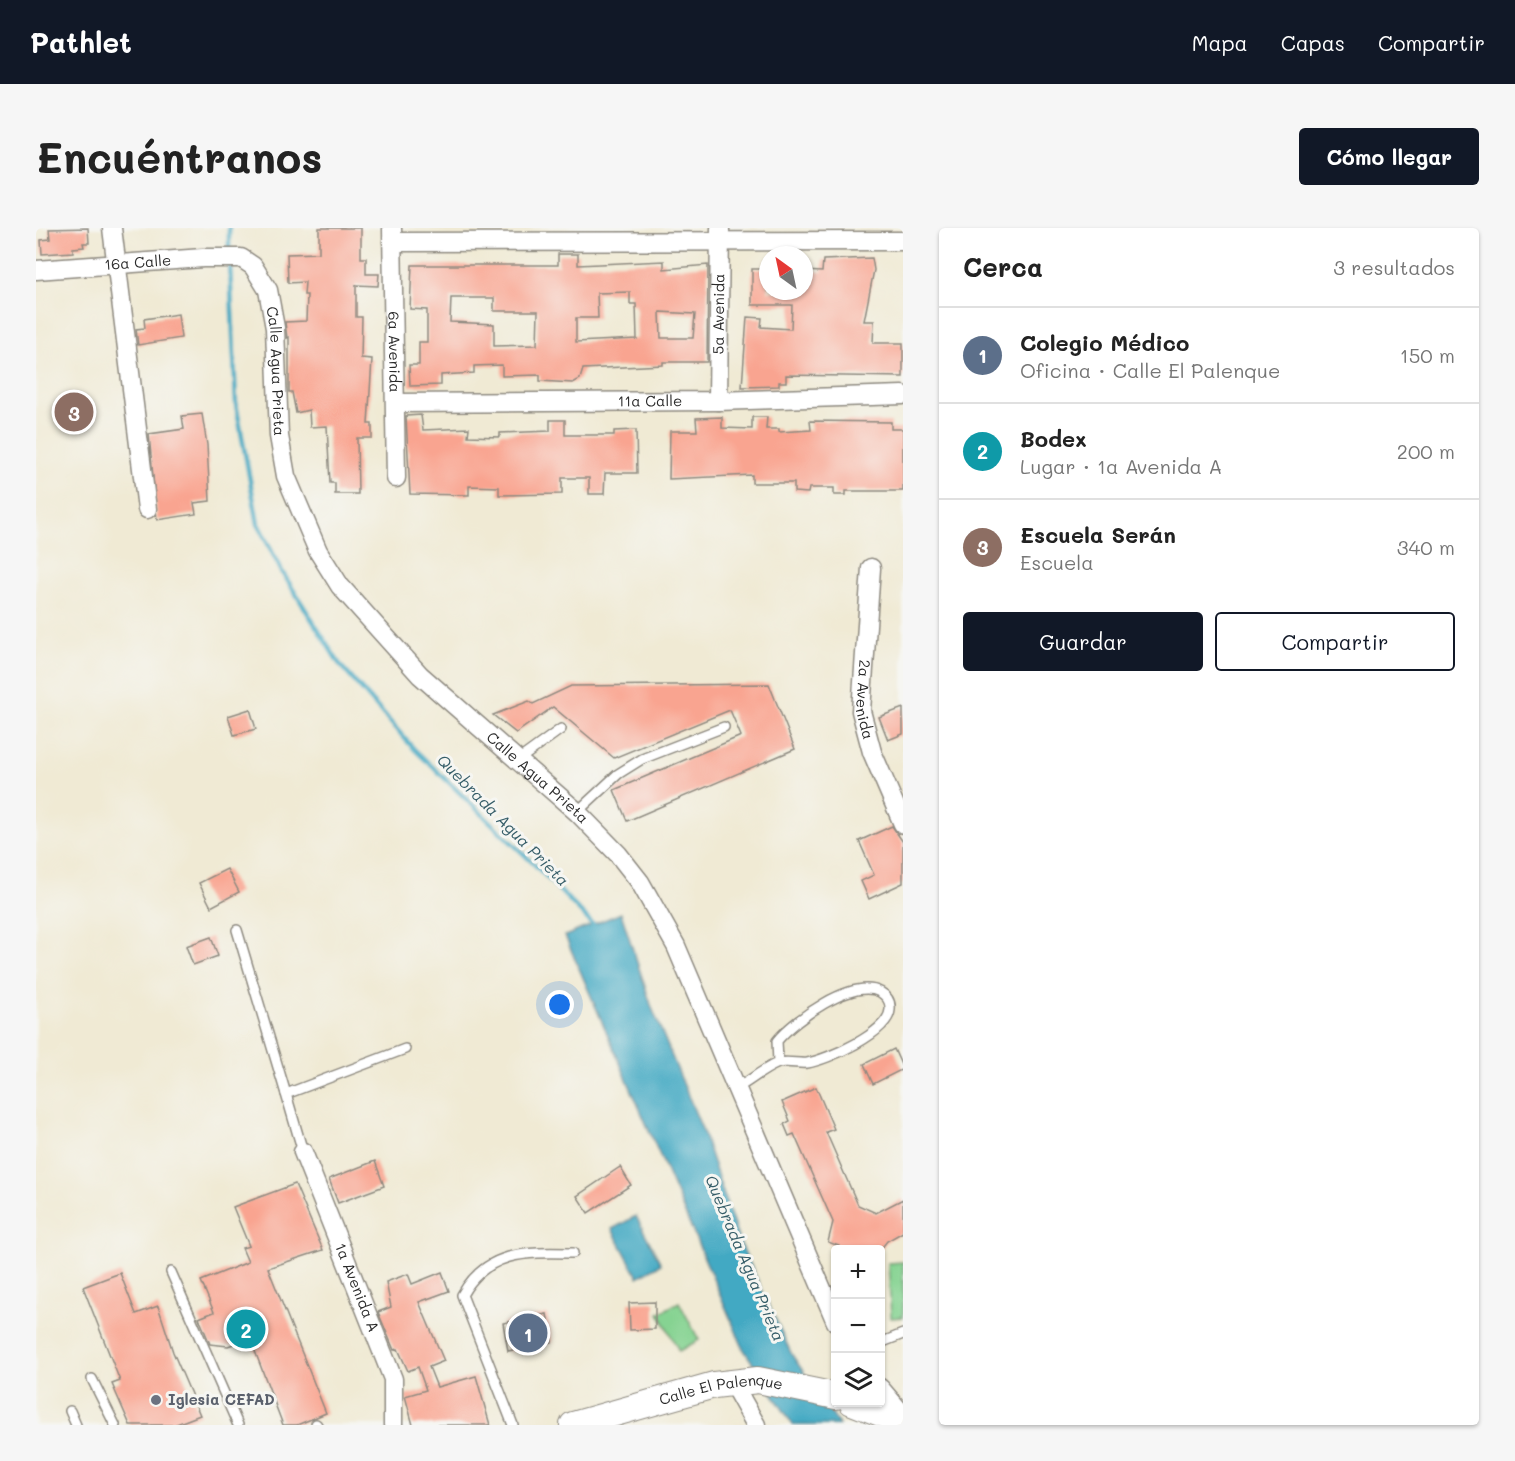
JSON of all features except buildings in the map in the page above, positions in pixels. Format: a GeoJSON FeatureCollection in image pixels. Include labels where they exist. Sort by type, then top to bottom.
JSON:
{"type":"FeatureCollection","features":[{"type":"Feature","properties":{"kind":"street"},"geometry":{"type":"LineString","coordinates":[[112,232],[147,509]]}},
{"type":"Feature","properties":{"kind":"street"},"geometry":{"type":"LineString","coordinates":[[392,235],[720,235],[903,241]]}},
{"type":"Feature","properties":{"kind":"street","name":"6a Avenida"},"geometry":{"type":"LineString","coordinates":[[392,235],[396,478]]}},
{"type":"Feature","properties":{"kind":"street","name":"5a Avenida"},"geometry":{"type":"LineString","coordinates":[[718,401],[720,235]]}},
{"type":"Feature","properties":{"kind":"street","name":"16a Calle"},"geometry":{"type":"LineString","coordinates":[[36,270],[203,258],[241,258]]}},
{"type":"Feature","properties":{"kind":"street","name":"Calle Agua Prieta"},"geometry":{"type":"LineString","coordinates":[[241,258],[253,266],[268,290],[275,328],[279,436],[286,476],[318,551],[339,586],[420,675],[577,812],[618,854],[656,908],[676,946],[831,1310]]}},
{"type":"Feature","properties":{"kind":"street","name":"11a Calle"},"geometry":{"type":"LineString","coordinates":[[396,403],[718,401],[903,394]]}},
{"type":"Feature","properties":{"kind":"street","name":"2a Avenida"},"geometry":{"type":"LineString","coordinates":[[871,568],[861,711],[872,752],[903,824]]}},
{"type":"Feature","properties":{"kind":"street","name":"1a Avenida A"},"geometry":{"type":"LineString","coordinates":[[303,1152],[393,1379],[393,1425]]}},
{"type":"Feature","properties":{"kind":"street","name":"Calle El Palenque"},"geometry":{"type":"LineString","coordinates":[[573,1425],[714,1385],[758,1380],[831,1395]]}},
{"type":"Feature","properties":{"kind":"street"},"geometry":{"type":"LineString","coordinates":[[733,1384],[756,1425]]}},
{"type":"Feature","properties":{"kind":"street"},"geometry":{"type":"LineString","coordinates":[[885,1394],[903,1415]]}},
{"type":"Feature","properties":{"kind":"street"},"geometry":{"type":"LineString","coordinates":[[865,1407],[903,1422]]}},
{"type":"Feature","properties":{"kind":"lane"},"geometry":{"type":"LineString","coordinates":[[577,812],[618,774],[642,759],[724,727]]}},
{"type":"Feature","properties":{"kind":"lane"},"geometry":{"type":"LineString","coordinates":[[517,761],[561,729]]}},
{"type":"Feature","properties":{"kind":"lane"},"geometry":{"type":"LineString","coordinates":[[237,930],[303,1152]]}},
{"type":"Feature","properties":{"kind":"lane"},"geometry":{"type":"LineString","coordinates":[[737,1088],[778,1062],[816,1061],[855,1044],[883,1023],[890,1013],[890,1002],[885,995],[874,989],[861,989],[829,1001],[787,1029],[777,1041],[778,1062]]}},
{"type":"Feature","properties":{"kind":"lane"},"geometry":{"type":"LineString","coordinates":[[286,1094],[405,1049]]}},
{"type":"Feature","properties":{"kind":"lane"},"geometry":{"type":"LineString","coordinates":[[513,1425],[462,1295],[472,1277],[487,1266],[515,1255],[525,1252],[573,1253]]}},
{"type":"Feature","properties":{"kind":"lane"},"geometry":{"type":"LineString","coordinates":[[171,1272],[238,1425]]}},
{"type":"Feature","properties":{"kind":"lane"},"geometry":{"type":"LineString","coordinates":[[885,1341],[903,1334]]}},
{"type":"Feature","properties":{"kind":"lane"},"geometry":{"type":"LineString","coordinates":[[92,1379],[115,1425]]}},
{"type":"Feature","properties":{"kind":"lane"},"geometry":{"type":"LineString","coordinates":[[70,1412],[76,1425]]}},
{"type":"Feature","properties":{"kind":"green space"},"geometry":{"type":"Polygon","coordinates":[[[903,1262],[903,1317],[891,1318],[888,1263],[903,1262]]]}},
{"type":"Feature","properties":{"kind":"green space"},"geometry":{"type":"Polygon","coordinates":[[[679,1302],[699,1340],[679,1351],[659,1313],[679,1302]]]}},
{"type":"Feature","properties":{"kind":"water"},"geometry":{"type":"Polygon","coordinates":[[[621,913],[652,1008],[702,1129],[738,1238],[792,1355],[839,1425],[793,1425],[744,1350],[565,936],[621,913]]]}},
{"type":"Feature","properties":{"kind":"water"},"geometry":{"type":"Polygon","coordinates":[[[636,1216],[661,1264],[638,1277],[612,1229],[636,1216]]]}},
{"type":"Feature","properties":{"kind":"waterway","name":"Quebrada Agua Prieta"},"geometry":{"type":"LineString","coordinates":[[229,228],[229,255]]}},
{"type":"Feature","properties":{"kind":"waterway","name":"Quebrada Agua Prieta"},"geometry":{"type":"LineString","coordinates":[[230,264],[236,404],[258,524],[281,570],[340,665],[414,749],[535,865],[596,928]]}},
{"type":"Feature","properties":{"kind":"place","name":"Escuela Serán"},"geometry":{"type":"Point","coordinates":[74,412]}},
{"type":"Feature","properties":{"kind":"place","name":"Bodex"},"geometry":{"type":"Point","coordinates":[246,1329]}},
{"type":"Feature","properties":{"kind":"place","name":"Colegio Médico"},"geometry":{"type":"Point","coordinates":[528,1333]}},
{"type":"Feature","properties":{"kind":"place","name":"Iglesia CEFAD"},"geometry":{"type":"Point","coordinates":[156,1400]}}]}
